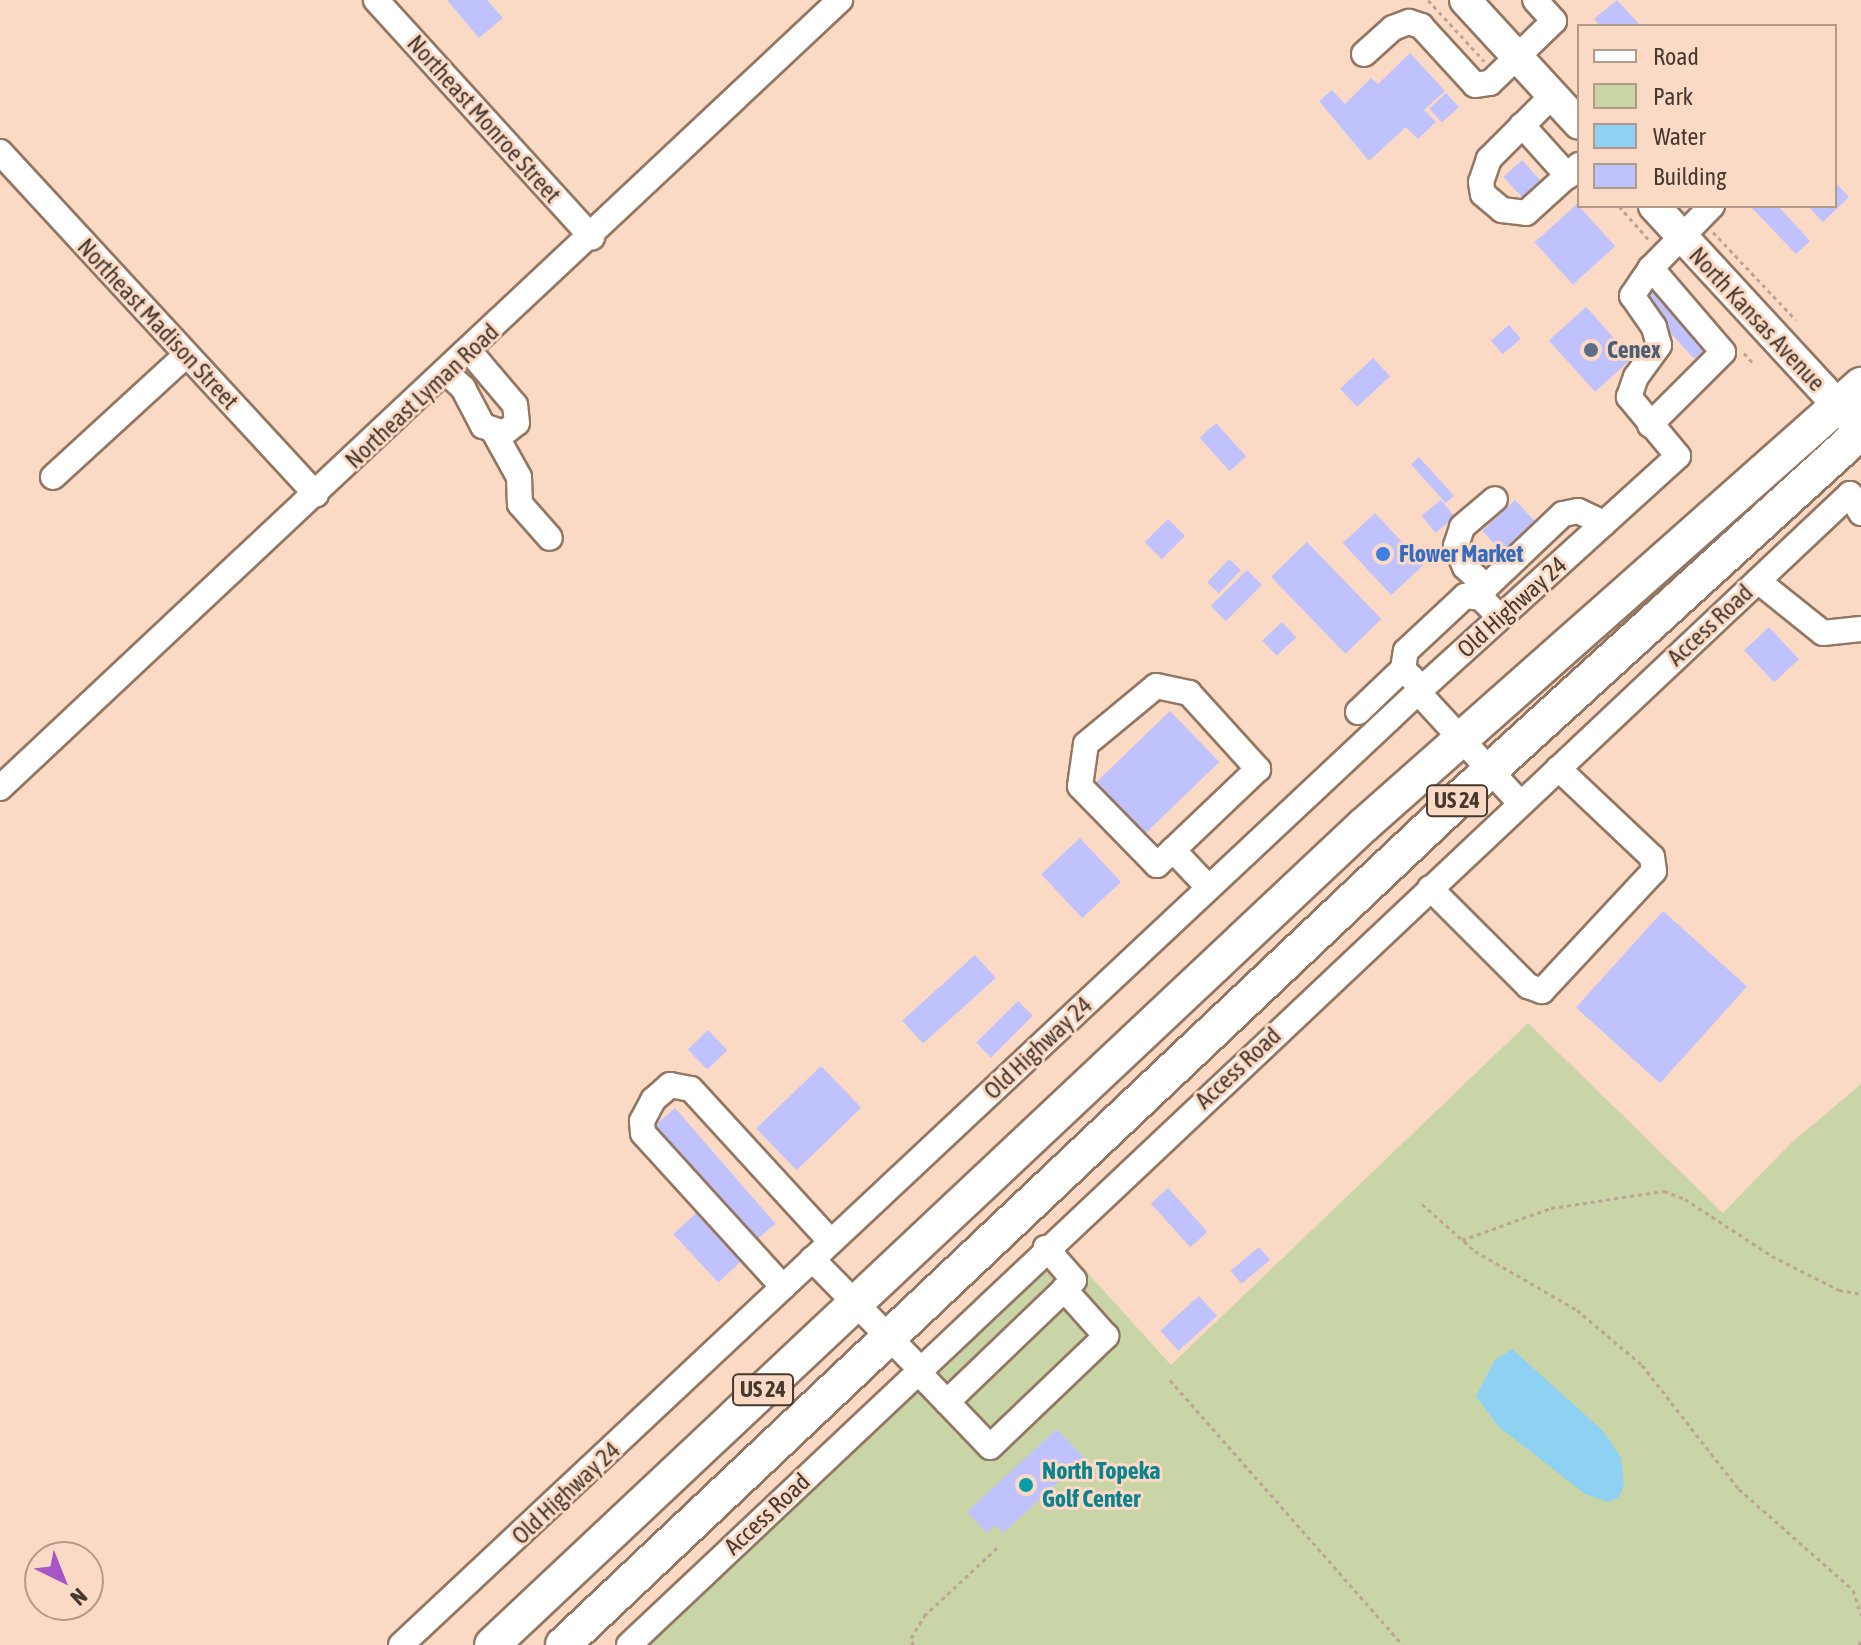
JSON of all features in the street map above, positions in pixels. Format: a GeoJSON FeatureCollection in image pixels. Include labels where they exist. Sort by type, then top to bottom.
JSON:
{"type":"FeatureCollection","features":[{"type":"Feature","properties":{"kind":"highway","name":"US 24"},"geometry":{"type":"LineString","coordinates":[[492,1645],[1460,738],[1849,396]]}},
{"type":"Feature","properties":{"kind":"highway","name":"US 24"},"geometry":{"type":"LineString","coordinates":[[563,1645],[1490,771],[1861,431]]}},
{"type":"Feature","properties":{"kind":"main road"},"geometry":{"type":"LineString","coordinates":[[1465,0],[1577,122]]}},
{"type":"Feature","properties":{"kind":"main road","name":"North Kansas Avenue"},"geometry":{"type":"LineString","coordinates":[[1661,208],[1697,219],[1849,396],[1861,431]]}},
{"type":"Feature","properties":{"kind":"street","name":"Northeast Monroe Street"},"geometry":{"type":"LineString","coordinates":[[376,0],[592,237]]}},
{"type":"Feature","properties":{"kind":"street","name":"Northeast Lyman Road"},"geometry":{"type":"LineString","coordinates":[[0,788],[470,352],[840,0]]}},
{"type":"Feature","properties":{"kind":"street"},"geometry":{"type":"LineString","coordinates":[[1364,54],[1393,28],[1409,22],[1421,26],[1475,85],[1490,83],[1554,21],[1535,0]]}},
{"type":"Feature","properties":{"kind":"street"},"geometry":{"type":"LineString","coordinates":[[1522,125],[1574,170],[1526,213],[1502,210],[1483,194],[1483,169],[1522,125],[1553,95]]}},
{"type":"Feature","properties":{"kind":"street","name":"Northeast Madison Street"},"geometry":{"type":"LineString","coordinates":[[0,152],[316,495]]}},
{"type":"Feature","properties":{"kind":"street"},"geometry":{"type":"LineString","coordinates":[[1651,268],[1723,352],[1650,425],[1629,397],[1659,345],[1654,327],[1632,296],[1651,268],[1697,219]]}},
{"type":"Feature","properties":{"kind":"street"},"geometry":{"type":"LineString","coordinates":[[470,352],[519,415],[517,423],[494,432]]}},
{"type":"Feature","properties":{"kind":"street"},"geometry":{"type":"LineString","coordinates":[[53,477],[186,355]]}},
{"type":"Feature","properties":{"kind":"street"},"geometry":{"type":"LineString","coordinates":[[447,373],[463,388],[483,426],[494,432],[519,477],[520,504],[550,538]]}},
{"type":"Feature","properties":{"kind":"street","name":"Old Highway 24"},"geometry":{"type":"LineString","coordinates":[[401,1645],[1420,690],[1678,456],[1650,425]]}},
{"type":"Feature","properties":{"kind":"street"},"geometry":{"type":"LineString","coordinates":[[1495,499],[1462,527],[1456,546],[1465,567],[1500,617]]}},
{"type":"Feature","properties":{"kind":"street","name":"Access Road"},"geometry":{"type":"LineString","coordinates":[[629,1645],[1046,1248],[1758,581],[1855,504]]}},
{"type":"Feature","properties":{"kind":"street"},"geometry":{"type":"LineString","coordinates":[[1358,712],[1403,669],[1406,651],[1465,596],[1483,592],[1563,514],[1578,511],[1604,523]]}},
{"type":"Feature","properties":{"kind":"street"},"geometry":{"type":"LineString","coordinates":[[1758,581],[1823,633],[1861,629]]}},
{"type":"Feature","properties":{"kind":"street"},"geometry":{"type":"LineString","coordinates":[[1403,669],[1460,738],[1520,803]]}},
{"type":"Feature","properties":{"kind":"street"},"geometry":{"type":"LineString","coordinates":[[1156,686],[1189,693],[1258,769],[1173,850],[1157,865],[1080,786],[1086,744],[1156,686]]}},
{"type":"Feature","properties":{"kind":"street"},"geometry":{"type":"LineString","coordinates":[[1380,692],[1398,711]]}},
{"type":"Feature","properties":{"kind":"street"},"geometry":{"type":"LineString","coordinates":[[1430,888],[1528,986],[1542,991],[1654,871],[1652,857],[1558,768]]}},
{"type":"Feature","properties":{"kind":"street"},"geometry":{"type":"LineString","coordinates":[[1173,850],[1209,888]]}},
{"type":"Feature","properties":{"kind":"street"},"geometry":{"type":"LineString","coordinates":[[783,1287],[643,1133],[642,1121],[653,1100],[670,1085],[691,1089],[831,1242]]}},
{"type":"Feature","properties":{"kind":"street"},"geometry":{"type":"LineString","coordinates":[[947,1402],[1074,1280],[1046,1248]]}},
{"type":"Feature","properties":{"kind":"street"},"geometry":{"type":"LineString","coordinates":[[812,1259],[990,1447],[1106,1336],[1064,1289]]}},
{"type":"Feature","properties":{"kind":"path"},"geometry":{"type":"LineString","coordinates":[[1697,219],[1796,320]]}},
{"type":"Feature","properties":{"kind":"path"},"geometry":{"type":"LineString","coordinates":[[1462,1240],[1551,1208],[1664,1191],[1685,1199],[1772,1256],[1839,1290],[1861,1294]]}},
{"type":"Feature","properties":{"kind":"path"},"geometry":{"type":"LineString","coordinates":[[1422,1204],[1462,1240],[1577,1310],[1642,1365],[1739,1489],[1853,1590],[1861,1615]]}},
{"type":"Feature","properties":{"kind":"path"},"geometry":{"type":"LineString","coordinates":[[1170,1380],[1403,1645]]}},
{"type":"Feature","properties":{"kind":"path"},"geometry":{"type":"LineString","coordinates":[[913,1645],[911,1638],[924,1616],[998,1547]]}},
{"type":"Feature","properties":{"kind":"green space","name":"North Topeka Golf Center"},"geometry":{"type":"Polygon","coordinates":[[[1528,1023],[1723,1213],[1790,1144],[1861,1084],[1861,1645],[649,1645],[1065,1248],[1171,1365],[1528,1023]]]}},
{"type":"Feature","properties":{"kind":"water"},"geometry":{"type":"Polygon","coordinates":[[[1512,1349],[1603,1431],[1621,1458],[1624,1485],[1619,1497],[1608,1502],[1585,1494],[1498,1426],[1476,1396],[1495,1360],[1512,1349]]]}},
{"type":"Feature","properties":{"kind":"building"},"geometry":{"type":"Polygon","coordinates":[[[447,0],[487,0],[503,18],[479,38],[447,0]]]}},
{"type":"Feature","properties":{"kind":"building"},"geometry":{"type":"Polygon","coordinates":[[[1617,0],[1639,24],[1598,24],[1594,19],[1617,0]]]}},
{"type":"Feature","properties":{"kind":"building"},"geometry":{"type":"Polygon","coordinates":[[[1410,53],[1445,91],[1424,110],[1436,122],[1418,139],[1406,127],[1369,161],[1319,101],[1332,90],[1345,104],[1371,78],[1378,84],[1410,53]]]}},
{"type":"Feature","properties":{"kind":"building"},"geometry":{"type":"Polygon","coordinates":[[[1446,93],[1459,107],[1442,123],[1429,109],[1446,93]]]}},
{"type":"Feature","properties":{"kind":"building"},"geometry":{"type":"Polygon","coordinates":[[[1522,160],[1542,182],[1523,199],[1503,177],[1522,160]]]}},
{"type":"Feature","properties":{"kind":"building"},"geometry":{"type":"Polygon","coordinates":[[[1837,184],[1849,197],[1823,222],[1810,208],[1837,208],[1837,184]]]}},
{"type":"Feature","properties":{"kind":"building"},"geometry":{"type":"Polygon","coordinates":[[[1577,204],[1577,208],[1581,208],[1615,246],[1573,284],[1535,242],[1577,204]]]}},
{"type":"Feature","properties":{"kind":"building"},"geometry":{"type":"Polygon","coordinates":[[[1752,208],[1780,208],[1810,241],[1796,254],[1752,208]]]}},
{"type":"Feature","properties":{"kind":"building"},"geometry":{"type":"Polygon","coordinates":[[[1652,281],[1711,344],[1695,359],[1636,296],[1652,281]]]}},
{"type":"Feature","properties":{"kind":"building","name":"Cenex"},"geometry":{"type":"Polygon","coordinates":[[[1586,307],[1632,358],[1595,392],[1549,340],[1586,307]]]}},
{"type":"Feature","properties":{"kind":"building"},"geometry":{"type":"Polygon","coordinates":[[[1509,325],[1521,339],[1503,354],[1491,341],[1509,325]]]}},
{"type":"Feature","properties":{"kind":"building"},"geometry":{"type":"Polygon","coordinates":[[[1373,358],[1390,376],[1357,407],[1340,389],[1373,358]]]}},
{"type":"Feature","properties":{"kind":"building"},"geometry":{"type":"Polygon","coordinates":[[[1216,423],[1246,456],[1230,471],[1200,438],[1216,423]]]}},
{"type":"Feature","properties":{"kind":"building"},"geometry":{"type":"Polygon","coordinates":[[[1419,457],[1454,496],[1446,503],[1411,464],[1419,457]]]}},
{"type":"Feature","properties":{"kind":"building"},"geometry":{"type":"Polygon","coordinates":[[[1441,500],[1455,517],[1435,533],[1422,516],[1441,500]]]}},
{"type":"Feature","properties":{"kind":"building"},"geometry":{"type":"Polygon","coordinates":[[[1515,500],[1538,525],[1505,556],[1482,531],[1515,500]]]}},
{"type":"Feature","properties":{"kind":"building","name":"Flower Market"},"geometry":{"type":"Polygon","coordinates":[[[1375,513],[1423,565],[1391,595],[1343,543],[1375,513]]]}},
{"type":"Feature","properties":{"kind":"building"},"geometry":{"type":"Polygon","coordinates":[[[1168,519],[1185,536],[1162,559],[1145,542],[1168,519]]]}},
{"type":"Feature","properties":{"kind":"building"},"geometry":{"type":"Polygon","coordinates":[[[1307,542],[1381,619],[1345,654],[1271,577],[1307,542]]]}},
{"type":"Feature","properties":{"kind":"building"},"geometry":{"type":"Polygon","coordinates":[[[1229,559],[1241,570],[1219,593],[1207,582],[1229,559]]]}},
{"type":"Feature","properties":{"kind":"building"},"geometry":{"type":"Polygon","coordinates":[[[1247,570],[1262,585],[1226,621],[1211,606],[1247,570]]]}},
{"type":"Feature","properties":{"kind":"building"},"geometry":{"type":"Polygon","coordinates":[[[1282,622],[1296,637],[1277,656],[1262,640],[1282,622]]]}},
{"type":"Feature","properties":{"kind":"building"},"geometry":{"type":"Polygon","coordinates":[[[1769,627],[1799,659],[1774,682],[1744,650],[1769,627]]]}},
{"type":"Feature","properties":{"kind":"building"},"geometry":{"type":"Polygon","coordinates":[[[1170,711],[1219,762],[1145,834],[1096,783],[1170,711]]]}},
{"type":"Feature","properties":{"kind":"building"},"geometry":{"type":"Polygon","coordinates":[[[1080,838],[1121,882],[1082,918],[1041,874],[1080,838]]]}},
{"type":"Feature","properties":{"kind":"building"},"geometry":{"type":"Polygon","coordinates":[[[1663,911],[1747,987],[1660,1083],[1576,1008],[1663,911]]]}},
{"type":"Feature","properties":{"kind":"building"},"geometry":{"type":"Polygon","coordinates":[[[975,955],[996,978],[923,1044],[902,1021],[975,955]]]}},
{"type":"Feature","properties":{"kind":"building"},"geometry":{"type":"Polygon","coordinates":[[[1018,1001],[1033,1016],[991,1058],[976,1043],[1018,1001]]]}},
{"type":"Feature","properties":{"kind":"building"},"geometry":{"type":"Polygon","coordinates":[[[708,1030],[727,1050],[707,1070],[688,1049],[708,1030]]]}},
{"type":"Feature","properties":{"kind":"building"},"geometry":{"type":"Polygon","coordinates":[[[821,1066],[861,1108],[797,1170],[756,1129],[821,1066]]]}},
{"type":"Feature","properties":{"kind":"building"},"geometry":{"type":"Polygon","coordinates":[[[675,1108],[775,1223],[751,1244],[651,1129],[675,1108]]]}},
{"type":"Feature","properties":{"kind":"building"},"geometry":{"type":"Polygon","coordinates":[[[1168,1188],[1207,1232],[1190,1247],[1151,1203],[1168,1188]]]}},
{"type":"Feature","properties":{"kind":"building"},"geometry":{"type":"Polygon","coordinates":[[[696,1213],[741,1261],[718,1282],[673,1234],[696,1213]]]}},
{"type":"Feature","properties":{"kind":"building"},"geometry":{"type":"Polygon","coordinates":[[[1259,1247],[1270,1260],[1242,1284],[1231,1271],[1259,1247]]]}},
{"type":"Feature","properties":{"kind":"building"},"geometry":{"type":"Polygon","coordinates":[[[1199,1296],[1217,1316],[1178,1351],[1160,1331],[1199,1296]]]}},
{"type":"Feature","properties":{"kind":"building","name":"North Topeka Golf Center"},"geometry":{"type":"Polygon","coordinates":[[[1057,1429],[1084,1458],[1003,1533],[996,1525],[987,1533],[967,1512],[1057,1429]]]}},
{"type":"Feature","properties":{"kind":"place","name":"Cenex"},"geometry":{"type":"Point","coordinates":[1591,350]}},
{"type":"Feature","properties":{"kind":"place","name":"Flower Market"},"geometry":{"type":"Point","coordinates":[1383,554]}},
{"type":"Feature","properties":{"kind":"place","name":"North Topeka Golf Center"},"geometry":{"type":"Point","coordinates":[1026,1485]}}]}
